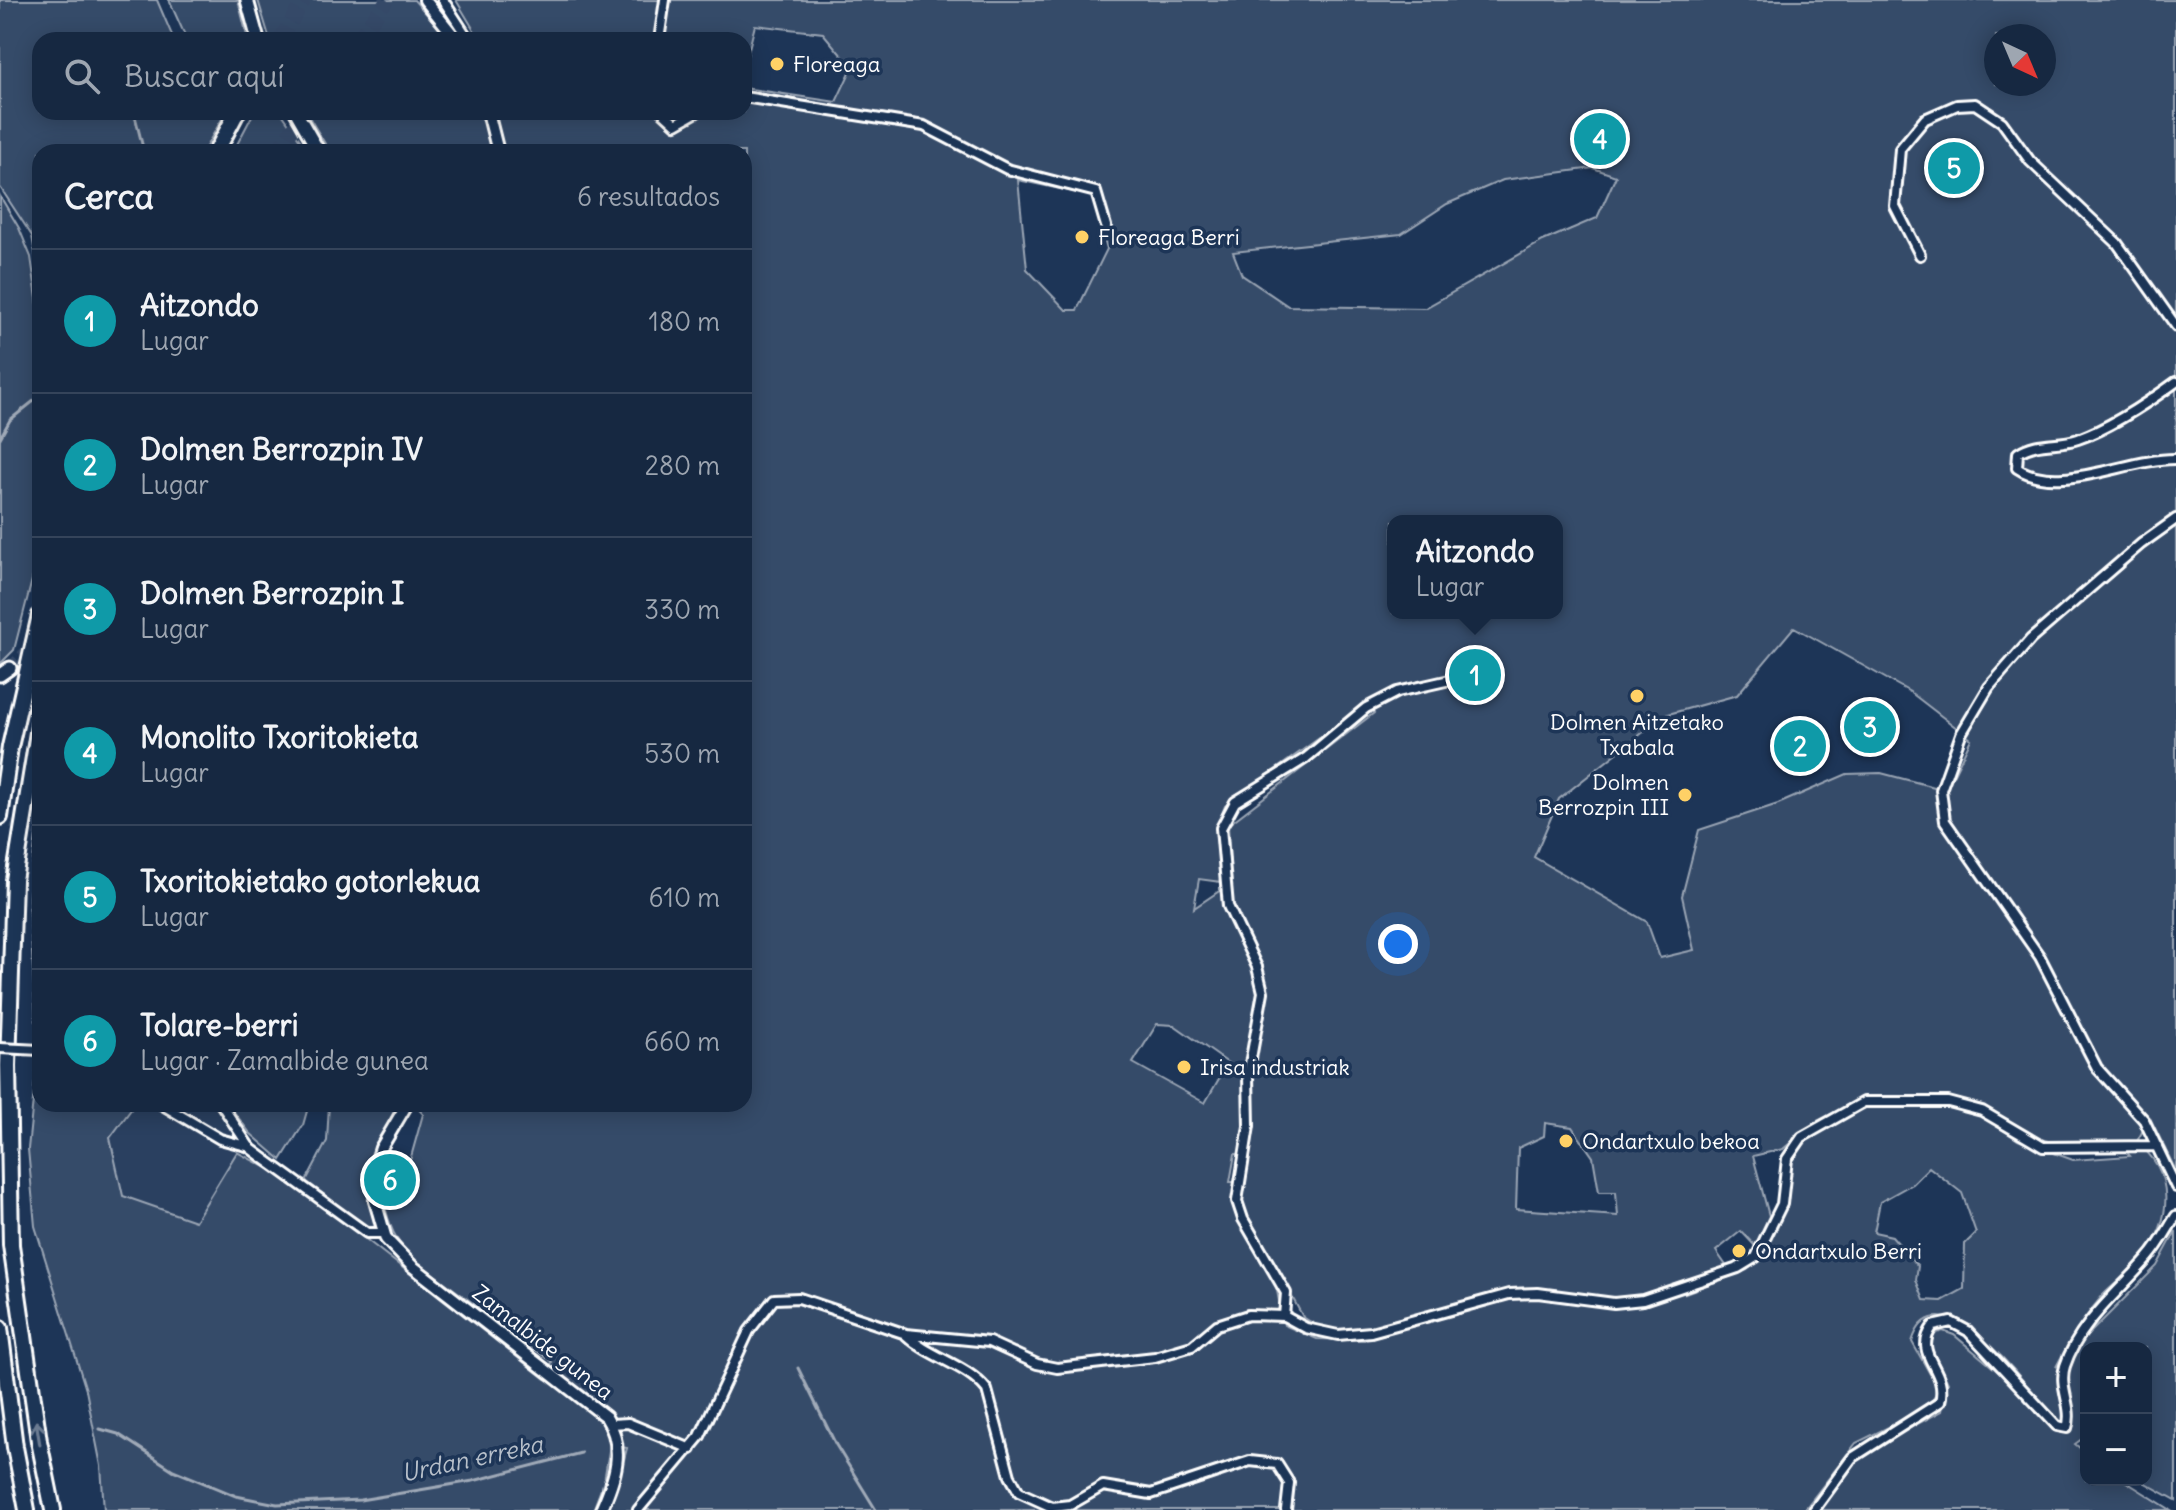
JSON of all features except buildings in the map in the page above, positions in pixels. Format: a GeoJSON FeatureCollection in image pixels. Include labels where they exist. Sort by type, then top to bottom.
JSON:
{"type":"FeatureCollection","features":[{"type":"Feature","properties":{"kind":"highway"},"geometry":{"type":"LineString","coordinates":[[220,144],[233,120]]}},
{"type":"Feature","properties":{"kind":"highway"},"geometry":{"type":"LineString","coordinates":[[0,817],[10,747],[32,650]]}},
{"type":"Feature","properties":{"kind":"highway"},"geometry":{"type":"LineString","coordinates":[[32,769],[14,880],[8,1081],[11,1245],[39,1441],[53,1510]]}},
{"type":"Feature","properties":{"kind":"highway"},"geometry":{"type":"LineString","coordinates":[[0,1328],[15,1447],[27,1510]]}},
{"type":"Feature","properties":{"kind":"main road"},"geometry":{"type":"LineString","coordinates":[[247,0],[256,32]]}},
{"type":"Feature","properties":{"kind":"main road"},"geometry":{"type":"LineString","coordinates":[[301,120],[314,144]]}},
{"type":"Feature","properties":{"kind":"street"},"geometry":{"type":"LineString","coordinates":[[425,0],[451,32]]}},
{"type":"Feature","properties":{"kind":"street"},"geometry":{"type":"LineString","coordinates":[[443,0],[464,32]]}},
{"type":"Feature","properties":{"kind":"street"},"geometry":{"type":"LineString","coordinates":[[660,32],[665,0]]}},
{"type":"Feature","properties":{"kind":"street"},"geometry":{"type":"LineString","coordinates":[[752,98],[924,126],[1007,169],[1096,192],[1106,226]]}},
{"type":"Feature","properties":{"kind":"street"},"geometry":{"type":"LineString","coordinates":[[1920,255],[1895,206],[1900,149],[1925,119],[1957,105],[1975,104],[2002,122],[2030,161],[2117,243],[2176,326]]}},
{"type":"Feature","properties":{"kind":"street"},"geometry":{"type":"LineString","coordinates":[[490,120],[496,144]]}},
{"type":"Feature","properties":{"kind":"street"},"geometry":{"type":"LineString","coordinates":[[2176,382],[2155,397],[2078,439],[2030,445],[2018,453],[2017,468],[2028,476],[2059,478],[2088,475],[2150,458],[2176,459]]}},
{"type":"Feature","properties":{"kind":"street"},"geometry":{"type":"LineString","coordinates":[[2176,519],[2141,544],[2031,639],[1989,687],[1961,734],[1941,790],[1945,821],[2040,957],[2097,1068],[2144,1120],[2176,1187]]}},
{"type":"Feature","properties":{"kind":"street"},"geometry":{"type":"LineString","coordinates":[[1284,1316],[1286,1293],[1243,1219],[1237,1201],[1249,1126],[1248,1075],[1263,992],[1257,967],[1228,906],[1221,828],[1235,802],[1306,758],[1366,708],[1397,692],[1450,680]]}},
{"type":"Feature","properties":{"kind":"street"},"geometry":{"type":"LineString","coordinates":[[0,1048],[32,1050]]}},
{"type":"Feature","properties":{"kind":"street"},"geometry":{"type":"LineString","coordinates":[[638,1510],[691,1449],[711,1419],[749,1331],[774,1299],[799,1298],[906,1334],[989,1342],[1037,1364],[1057,1368],[1155,1357],[1192,1346],[1217,1325],[1248,1315],[1284,1316],[1306,1328],[1338,1335],[1371,1332],[1509,1294],[1538,1293],[1614,1303],[1643,1300],[1738,1268],[1756,1257],[1782,1204],[1787,1159],[1802,1137],[1864,1102],[1948,1102],[1982,1111],[2043,1147],[2157,1146]]}},
{"type":"Feature","properties":{"kind":"street","name":"Zamalbide gunea"},"geometry":{"type":"LineString","coordinates":[[174,1112],[220,1139],[250,1148],[367,1233],[383,1233]]}},
{"type":"Feature","properties":{"kind":"street","name":"Zamalbide gunea"},"geometry":{"type":"LineString","coordinates":[[226,1112],[250,1148]]}},
{"type":"Feature","properties":{"kind":"street","name":"Zamalbide gunea"},"geometry":{"type":"LineString","coordinates":[[402,1112],[381,1148],[376,1164],[375,1201],[383,1233],[412,1266],[594,1405],[611,1424],[617,1440],[618,1459],[601,1510]]}},
{"type":"Feature","properties":{"kind":"street"},"geometry":{"type":"LineString","coordinates":[[1814,1510],[1852,1458],[1940,1402],[1943,1389],[1940,1377],[1925,1350],[1925,1338],[1933,1326],[1951,1322],[1968,1331],[2057,1426],[2067,1428],[2070,1418],[2063,1371],[2073,1346],[2107,1302],[2150,1256],[2176,1216]]}},
{"type":"Feature","properties":{"kind":"street"},"geometry":{"type":"LineString","coordinates":[[906,1334],[920,1348],[978,1379],[987,1390],[1010,1476],[1019,1492],[1034,1502],[1052,1507],[1070,1505],[1103,1486],[1151,1494],[1250,1461],[1277,1464],[1289,1483],[1286,1510]]}},
{"type":"Feature","properties":{"kind":"street"},"geometry":{"type":"LineString","coordinates":[[611,1424],[628,1423],[691,1449]]}},
{"type":"Feature","properties":{"kind":"shaded area"},"geometry":{"type":"Polygon","coordinates":[[[0,0],[157,0],[171,32],[32,32],[32,120],[221,120],[208,144],[32,144],[32,236],[0,187],[0,0]]]}},
{"type":"Feature","properties":{"kind":"shaded area"},"geometry":{"type":"Polygon","coordinates":[[[169,0],[238,0],[246,32],[183,32],[169,0]]]}},
{"type":"Feature","properties":{"kind":"shaded area"},"geometry":{"type":"Polygon","coordinates":[[[258,0],[414,0],[443,32],[268,32],[258,0]]]}},
{"type":"Feature","properties":{"kind":"shaded area"},"geometry":{"type":"Polygon","coordinates":[[[456,0],[2176,0],[2176,1171],[2150,1118],[2136,1143],[2158,1167],[2163,1182],[2164,1213],[2160,1228],[2143,1257],[2089,1312],[2056,1367],[2080,1343],[2080,1440],[2075,1444],[2080,1448],[2080,1486],[2133,1486],[2171,1510],[1821,1510],[1854,1463],[1868,1450],[1942,1411],[1948,1383],[1929,1343],[1934,1334],[1943,1331],[1954,1335],[2015,1386],[2025,1383],[2002,1357],[1969,1329],[1952,1320],[1935,1317],[1922,1324],[1912,1342],[1939,1390],[1927,1408],[1856,1443],[1804,1510],[606,1510],[617,1487],[627,1448],[610,1445],[604,1481],[593,1510],[104,1510],[101,1466],[86,1390],[35,1226],[28,1149],[32,1110],[129,1112],[110,1138],[123,1196],[195,1221],[237,1152],[273,1171],[367,1240],[545,1379],[552,1362],[416,1261],[402,1247],[394,1232],[383,1198],[399,1200],[421,1112],[752,1112],[752,144],[325,144],[311,120],[752,120],[752,89],[836,102],[852,68],[823,33],[755,25],[752,37],[752,32],[475,32],[456,0]],[[1593,168],[1503,180],[1447,204],[1401,234],[1233,252],[1242,275],[1288,306],[1425,308],[1543,241],[1597,218],[1616,176],[1593,168]],[[1018,180],[1027,269],[1066,310],[1077,310],[1107,249],[1093,196],[1018,180]],[[1794,627],[1737,695],[1665,715],[1559,799],[1534,857],[1647,922],[1660,958],[1694,950],[1682,896],[1699,830],[1778,804],[1847,774],[1881,773],[1946,790],[1971,739],[1910,692],[1794,627]],[[1368,703],[1225,806],[1218,824],[1221,882],[1199,879],[1194,908],[1231,883],[1228,825],[1374,713],[1368,703]],[[1157,1024],[1133,1063],[1205,1103],[1228,1063],[1174,1025],[1157,1024]],[[1947,1096],[1857,1101],[1815,1122],[1783,1149],[1753,1156],[1769,1216],[1755,1246],[1741,1231],[1716,1251],[1727,1267],[1684,1282],[1685,1293],[1747,1270],[1760,1259],[1785,1205],[1788,1169],[1806,1139],[1858,1110],[1873,1106],[1949,1106],[1980,1114],[2018,1140],[2073,1160],[2130,1156],[2119,1143],[2062,1145],[2027,1135],[1993,1111],[1947,1096]],[[1545,1123],[1544,1136],[1518,1148],[1516,1209],[1618,1216],[1616,1192],[1599,1192],[1593,1157],[1572,1127],[1545,1123]],[[1235,1154],[1230,1182],[1240,1182],[1247,1155],[1235,1154]],[[1929,1167],[1912,1184],[1880,1202],[1874,1232],[1892,1236],[1918,1266],[1916,1280],[1924,1300],[1942,1301],[1964,1289],[1965,1244],[1976,1233],[1962,1193],[1929,1167]],[[1254,1227],[1247,1232],[1276,1286],[1284,1325],[1317,1339],[1364,1340],[1359,1330],[1330,1329],[1303,1317],[1254,1227]]]}},
{"type":"Feature","properties":{"kind":"shaded area"},"geometry":{"type":"Polygon","coordinates":[[[250,120],[286,120],[303,144],[237,144],[250,120]]]}},
{"type":"Feature","properties":{"kind":"shaded area"},"geometry":{"type":"Polygon","coordinates":[[[0,196],[19,228],[32,264],[32,580],[14,650],[0,664],[0,196]]]}},
{"type":"Feature","properties":{"kind":"shaded area"},"geometry":{"type":"Polygon","coordinates":[[[32,871],[32,951],[29,897],[32,871]]]}},
{"type":"Feature","properties":{"kind":"shaded area"},"geometry":{"type":"Polygon","coordinates":[[[129,1112],[223,1112],[241,1138],[237,1152],[195,1221],[123,1196],[110,1138],[129,1112]]]}},
{"type":"Feature","properties":{"kind":"shaded area"},"geometry":{"type":"Polygon","coordinates":[[[234,1112],[307,1112],[303,1125],[281,1160],[250,1133],[234,1112]]]}},
{"type":"Feature","properties":{"kind":"shaded area"},"geometry":{"type":"Polygon","coordinates":[[[329,1112],[394,1112],[366,1165],[375,1229],[368,1228],[306,1181],[327,1141],[329,1112]]]}},
{"type":"Feature","properties":{"kind":"shaded area"},"geometry":{"type":"Polygon","coordinates":[[[2176,1231],[2176,1500],[2151,1486],[2152,1342],[2081,1342],[2157,1266],[2176,1231]]]}},
{"type":"Feature","properties":{"kind":"waterway"},"geometry":{"type":"LineString","coordinates":[[136,120],[142,144]]}},
{"type":"Feature","properties":{"kind":"waterway"},"geometry":{"type":"LineString","coordinates":[[0,438],[10,420],[32,402]]}},
{"type":"Feature","properties":{"kind":"waterway"},"geometry":{"type":"LineString","coordinates":[[798,1368],[836,1445],[876,1510]]}},
{"type":"Feature","properties":{"kind":"waterway","name":"Urdan erreka"},"geometry":{"type":"LineString","coordinates":[[100,1429],[118,1434],[173,1470],[236,1496],[277,1504],[360,1500],[473,1481],[581,1453]]}},
{"type":"Feature","properties":{"kind":"tunnel"},"geometry":{"type":"LineString","coordinates":[[285,32],[304,0]]}},
{"type":"Feature","properties":{"kind":"tunnel"},"geometry":{"type":"LineString","coordinates":[[363,32],[387,0]]}},
{"type":"Feature","properties":{"kind":"tunnel"},"geometry":{"type":"LineString","coordinates":[[282,144],[299,120]]}},
{"type":"Feature","properties":{"kind":"tunnel"},"geometry":{"type":"LineString","coordinates":[[10,668],[32,645]]}},
{"type":"Feature","properties":{"kind":"tunnel"},"geometry":{"type":"LineString","coordinates":[[0,820],[32,831]]}},
{"type":"Feature","properties":{"kind":"place","name":"Floreaga"},"geometry":{"type":"Point","coordinates":[777,64]}},
{"type":"Feature","properties":{"kind":"place","name":"Monolito Txoritokieta"},"geometry":{"type":"Point","coordinates":[1600,139]}},
{"type":"Feature","properties":{"kind":"place","name":"Txoritokietako gotorlekua"},"geometry":{"type":"Point","coordinates":[1954,168]}},
{"type":"Feature","properties":{"kind":"place","name":"Floreaga Berri"},"geometry":{"type":"Point","coordinates":[1082,237]}},
{"type":"Feature","properties":{"kind":"place","name":"Aitzondo"},"geometry":{"type":"Point","coordinates":[1475,675]}},
{"type":"Feature","properties":{"kind":"place","name":"Dolmen Aitzetako Txabala"},"geometry":{"type":"Point","coordinates":[1637,696]}},
{"type":"Feature","properties":{"kind":"place","name":"Dolmen Berrozpin I"},"geometry":{"type":"Point","coordinates":[1870,727]}},
{"type":"Feature","properties":{"kind":"place","name":"Dolmen Berrozpin IV"},"geometry":{"type":"Point","coordinates":[1800,746]}},
{"type":"Feature","properties":{"kind":"place","name":"Dolmen Berrozpin III"},"geometry":{"type":"Point","coordinates":[1685,795]}},
{"type":"Feature","properties":{"kind":"place","name":"Irisa industriak"},"geometry":{"type":"Point","coordinates":[1184,1067]}},
{"type":"Feature","properties":{"kind":"place","name":"Ondartxulo bekoa"},"geometry":{"type":"Point","coordinates":[1566,1141]}},
{"type":"Feature","properties":{"kind":"place","name":"Tolare-berri"},"geometry":{"type":"Point","coordinates":[390,1180]}},
{"type":"Feature","properties":{"kind":"place","name":"Ondartxulo Berri"},"geometry":{"type":"Point","coordinates":[1739,1251]}}]}
